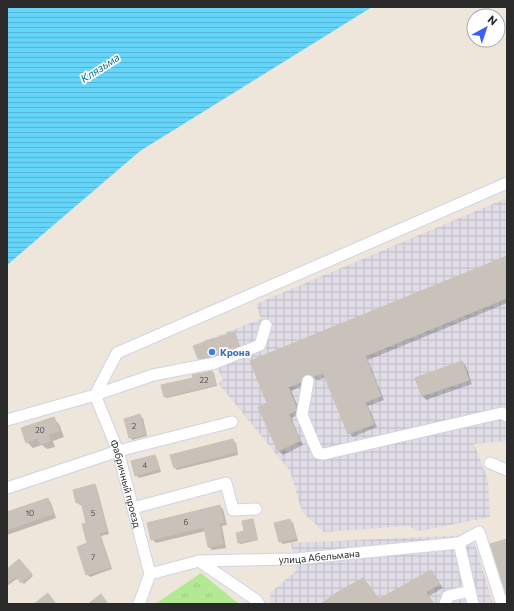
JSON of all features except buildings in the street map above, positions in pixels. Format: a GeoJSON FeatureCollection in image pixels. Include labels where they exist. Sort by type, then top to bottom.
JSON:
{"type":"FeatureCollection","features":[{"type":"Feature","properties":{"kind":"street"},"geometry":{"type":"LineString","coordinates":[[95,395],[117,353],[507,183]]}},
{"type":"Feature","properties":{"kind":"street"},"geometry":{"type":"LineString","coordinates":[[7,420],[95,395],[153,375],[215,363],[260,345],[266,325]]}},
{"type":"Feature","properties":{"kind":"street"},"geometry":{"type":"LineString","coordinates":[[308,381],[302,415],[318,453],[324,454],[502,413],[507,416]]}},
{"type":"Feature","properties":{"kind":"street","name":"Фабричный проезд"},"geometry":{"type":"LineString","coordinates":[[95,395],[118,451],[150,574]]}},
{"type":"Feature","properties":{"kind":"street"},"geometry":{"type":"LineString","coordinates":[[7,488],[118,451],[232,422]]}},
{"type":"Feature","properties":{"kind":"street"},"geometry":{"type":"LineString","coordinates":[[490,463],[507,470]]}},
{"type":"Feature","properties":{"kind":"street"},"geometry":{"type":"LineString","coordinates":[[133,508],[226,483],[233,510],[256,509]]}},
{"type":"Feature","properties":{"kind":"street"},"geometry":{"type":"LineString","coordinates":[[473,604],[459,543],[479,532],[502,604]]}},
{"type":"Feature","properties":{"kind":"street","name":"улица Абельмана"},"geometry":{"type":"LineString","coordinates":[[150,574],[199,561],[295,559],[459,543]]}},
{"type":"Feature","properties":{"kind":"street"},"geometry":{"type":"LineString","coordinates":[[199,561],[256,600],[259,604]]}},
{"type":"Feature","properties":{"kind":"street"},"geometry":{"type":"LineString","coordinates":[[139,604],[150,574]]}},
{"type":"Feature","properties":{"kind":"street"},"geometry":{"type":"LineString","coordinates":[[445,604],[448,596],[470,591]]}},
{"type":"Feature","properties":{"kind":"shaded area"},"geometry":{"type":"Polygon","coordinates":[[[507,198],[507,441],[474,444],[488,480],[490,517],[419,531],[408,526],[324,532],[302,512],[290,471],[219,384],[223,379],[212,358],[205,360],[198,343],[261,319],[256,304],[507,198]]]}},
{"type":"Feature","properties":{"kind":"shaded area"},"geometry":{"type":"Polygon","coordinates":[[[472,535],[493,604],[271,604],[270,593],[297,570],[291,543],[472,535]]]}},
{"type":"Feature","properties":{"kind":"green space"},"geometry":{"type":"Polygon","coordinates":[[[201,573],[239,604],[155,604],[201,573]]]}},
{"type":"Feature","properties":{"kind":"water","name":"Клязьма"},"geometry":{"type":"Polygon","coordinates":[[[7,7],[372,7],[140,151],[7,265],[7,7]]]}},
{"type":"Feature","properties":{"kind":"place","name":"Крона"},"geometry":{"type":"Point","coordinates":[212,352]}}]}
